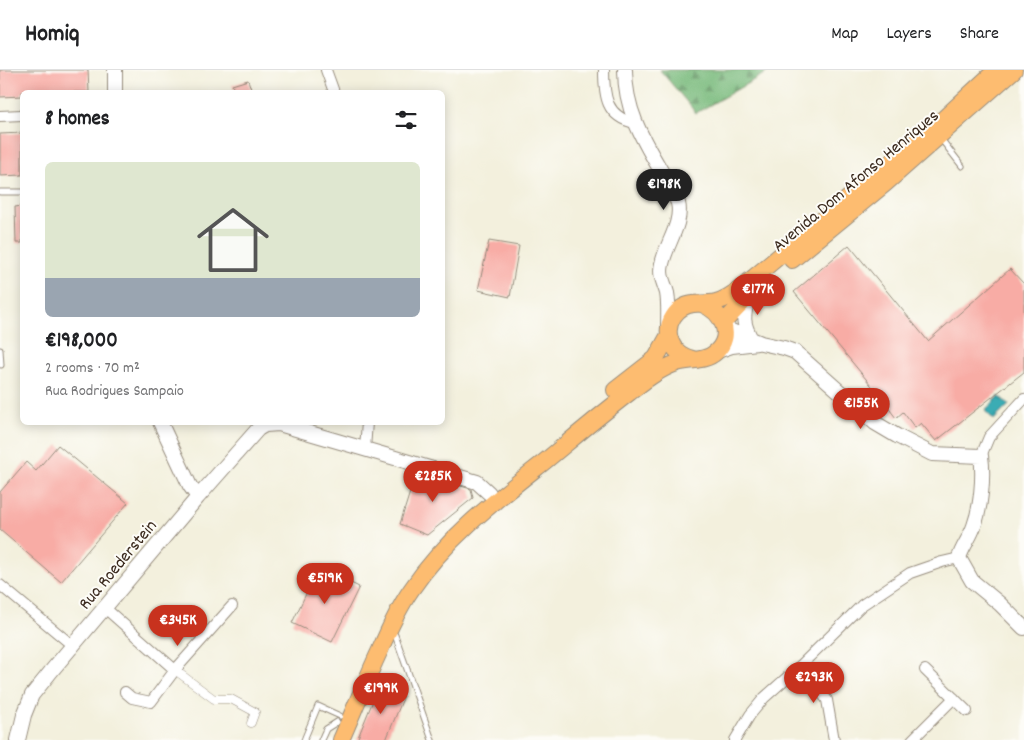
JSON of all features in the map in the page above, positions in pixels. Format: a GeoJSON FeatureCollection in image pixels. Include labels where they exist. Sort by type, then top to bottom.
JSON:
{"type":"FeatureCollection","features":[{"type":"Feature","properties":{"kind":"main road","name":"Avenida Dom Afonso Henriques"},"geometry":{"type":"LineString","coordinates":[[330,740],[387,609],[402,584],[441,537],[489,493],[656,358],[669,333],[670,324],[676,313],[681,309],[698,304],[716,302],[730,296],[746,284],[943,119],[996,70]]}},
{"type":"Feature","properties":{"kind":"main road","name":"Avenida Dom Afonso Henriques"},"geometry":{"type":"LineString","coordinates":[[716,352],[724,337],[724,325],[748,295],[885,189],[1014,70]]}},
{"type":"Feature","properties":{"kind":"main road"},"geometry":{"type":"LineString","coordinates":[[698,304],[711,308],[718,314],[724,325]]}},
{"type":"Feature","properties":{"kind":"main road"},"geometry":{"type":"LineString","coordinates":[[669,333],[672,345],[678,352],[686,358],[696,360]]}},
{"type":"Feature","properties":{"kind":"main road"},"geometry":{"type":"LineString","coordinates":[[341,740],[392,636],[397,613],[426,569],[447,545],[482,513],[629,393],[664,368],[679,362],[706,358],[716,352]]}},
{"type":"Feature","properties":{"kind":"street"},"geometry":{"type":"LineString","coordinates":[[115,70],[115,90]]}},
{"type":"Feature","properties":{"kind":"street"},"geometry":{"type":"LineString","coordinates":[[326,70],[333,90]]}},
{"type":"Feature","properties":{"kind":"street"},"geometry":{"type":"LineString","coordinates":[[604,70],[605,90],[610,108],[622,119],[635,123]]}},
{"type":"Feature","properties":{"kind":"street"},"geometry":{"type":"LineString","coordinates":[[625,70],[627,97],[635,123],[674,194],[679,208],[677,224],[664,256],[660,273],[667,293],[669,333]]}},
{"type":"Feature","properties":{"kind":"street"},"geometry":{"type":"LineString","coordinates":[[0,116],[20,115]]}},
{"type":"Feature","properties":{"kind":"street"},"geometry":{"type":"LineString","coordinates":[[667,293],[698,304]]}},
{"type":"Feature","properties":{"kind":"street"},"geometry":{"type":"LineString","coordinates":[[748,295],[742,318],[744,327],[756,341]]}},
{"type":"Feature","properties":{"kind":"street"},"geometry":{"type":"LineString","coordinates":[[724,325],[756,341],[795,352],[875,423],[932,454],[981,456]]}},
{"type":"Feature","properties":{"kind":"street"},"geometry":{"type":"LineString","coordinates":[[716,352],[756,341]]}},
{"type":"Feature","properties":{"kind":"street"},"geometry":{"type":"LineString","coordinates":[[1024,399],[989,437],[981,456],[983,470],[978,516],[959,558],[972,581],[1000,604],[1024,628]]}},
{"type":"Feature","properties":{"kind":"street"},"geometry":{"type":"LineString","coordinates":[[161,425],[190,486],[198,496]]}},
{"type":"Feature","properties":{"kind":"street","name":"Rua Roederstein"},"geometry":{"type":"LineString","coordinates":[[18,740],[24,715],[32,695],[198,496],[258,429],[265,425]]}},
{"type":"Feature","properties":{"kind":"street","name":"Rua Roederstein"},"geometry":{"type":"LineString","coordinates":[[282,425],[365,449]]}},
{"type":"Feature","properties":{"kind":"street"},"geometry":{"type":"LineString","coordinates":[[367,425],[365,449],[477,482],[489,493]]}},
{"type":"Feature","properties":{"kind":"street"},"geometry":{"type":"LineString","coordinates":[[735,740],[750,715],[764,698],[801,665],[862,605],[910,573],[959,558]]}},
{"type":"Feature","properties":{"kind":"street"},"geometry":{"type":"LineString","coordinates":[[0,585],[73,646]]}},
{"type":"Feature","properties":{"kind":"street"},"geometry":{"type":"LineString","coordinates":[[125,692],[132,698],[151,702],[175,670],[232,606]]}},
{"type":"Feature","properties":{"kind":"street"},"geometry":{"type":"LineString","coordinates":[[105,608],[175,670],[214,699],[231,699],[255,712],[251,723]]}},
{"type":"Feature","properties":{"kind":"street"},"geometry":{"type":"LineString","coordinates":[[801,665],[827,700],[834,740]]}},
{"type":"Feature","properties":{"kind":"street"},"geometry":{"type":"LineString","coordinates":[[926,670],[967,711]]}},
{"type":"Feature","properties":{"kind":"street"},"geometry":{"type":"LineString","coordinates":[[912,740],[954,698]]}},
{"type":"Feature","properties":{"kind":"lane"},"geometry":{"type":"LineString","coordinates":[[939,138],[962,166]]}},
{"type":"Feature","properties":{"kind":"lane"},"geometry":{"type":"LineString","coordinates":[[0,192],[20,192]]}},
{"type":"Feature","properties":{"kind":"lane"},"geometry":{"type":"LineString","coordinates":[[0,350],[0,365]]}},
{"type":"Feature","properties":{"kind":"lane"},"geometry":{"type":"LineString","coordinates":[[392,636],[432,740]]}},
{"type":"Feature","properties":{"kind":"lane"},"geometry":{"type":"LineString","coordinates":[[304,740],[318,706],[338,719],[326,729],[321,740]]}},
{"type":"Feature","properties":{"kind":"green space"},"geometry":{"type":"Polygon","coordinates":[[[660,70],[771,70],[696,113],[660,70]]]}},
{"type":"Feature","properties":{"kind":"water"},"geometry":{"type":"Polygon","coordinates":[[[999,396],[1009,405],[994,420],[985,411],[999,396]]]}},
{"type":"Feature","properties":{"kind":"building"},"geometry":{"type":"Polygon","coordinates":[[[0,70],[88,70],[89,90],[20,90],[20,96],[0,97],[0,70]]]}},
{"type":"Feature","properties":{"kind":"building"},"geometry":{"type":"Polygon","coordinates":[[[248,80],[251,90],[234,90],[232,85],[248,80]]]}},
{"type":"Feature","properties":{"kind":"building"},"geometry":{"type":"Polygon","coordinates":[[[20,133],[20,175],[0,176],[0,134],[20,133]]]}},
{"type":"Feature","properties":{"kind":"building"},"geometry":{"type":"Polygon","coordinates":[[[20,206],[20,243],[16,243],[15,207],[20,206]]]}},
{"type":"Feature","properties":{"kind":"building"},"geometry":{"type":"Polygon","coordinates":[[[489,241],[519,246],[510,297],[478,290],[489,241]]]}},
{"type":"Feature","properties":{"kind":"building"},"geometry":{"type":"Polygon","coordinates":[[[849,245],[928,341],[1010,269],[1024,284],[1024,372],[936,441],[921,423],[915,428],[903,412],[896,418],[794,292],[849,245]]]}},
{"type":"Feature","properties":{"kind":"building"},"geometry":{"type":"Polygon","coordinates":[[[58,445],[128,503],[61,582],[0,530],[0,492],[26,462],[36,471],[58,445]]]}},
{"type":"Feature","properties":{"kind":"building"},"geometry":{"type":"Polygon","coordinates":[[[416,473],[471,489],[473,498],[427,535],[400,524],[416,473]]]}},
{"type":"Feature","properties":{"kind":"building"},"geometry":{"type":"Polygon","coordinates":[[[319,567],[359,587],[332,642],[292,623],[319,567]]]}},
{"type":"Feature","properties":{"kind":"building"},"geometry":{"type":"Polygon","coordinates":[[[379,686],[404,696],[386,740],[357,740],[379,686]]]}}]}
